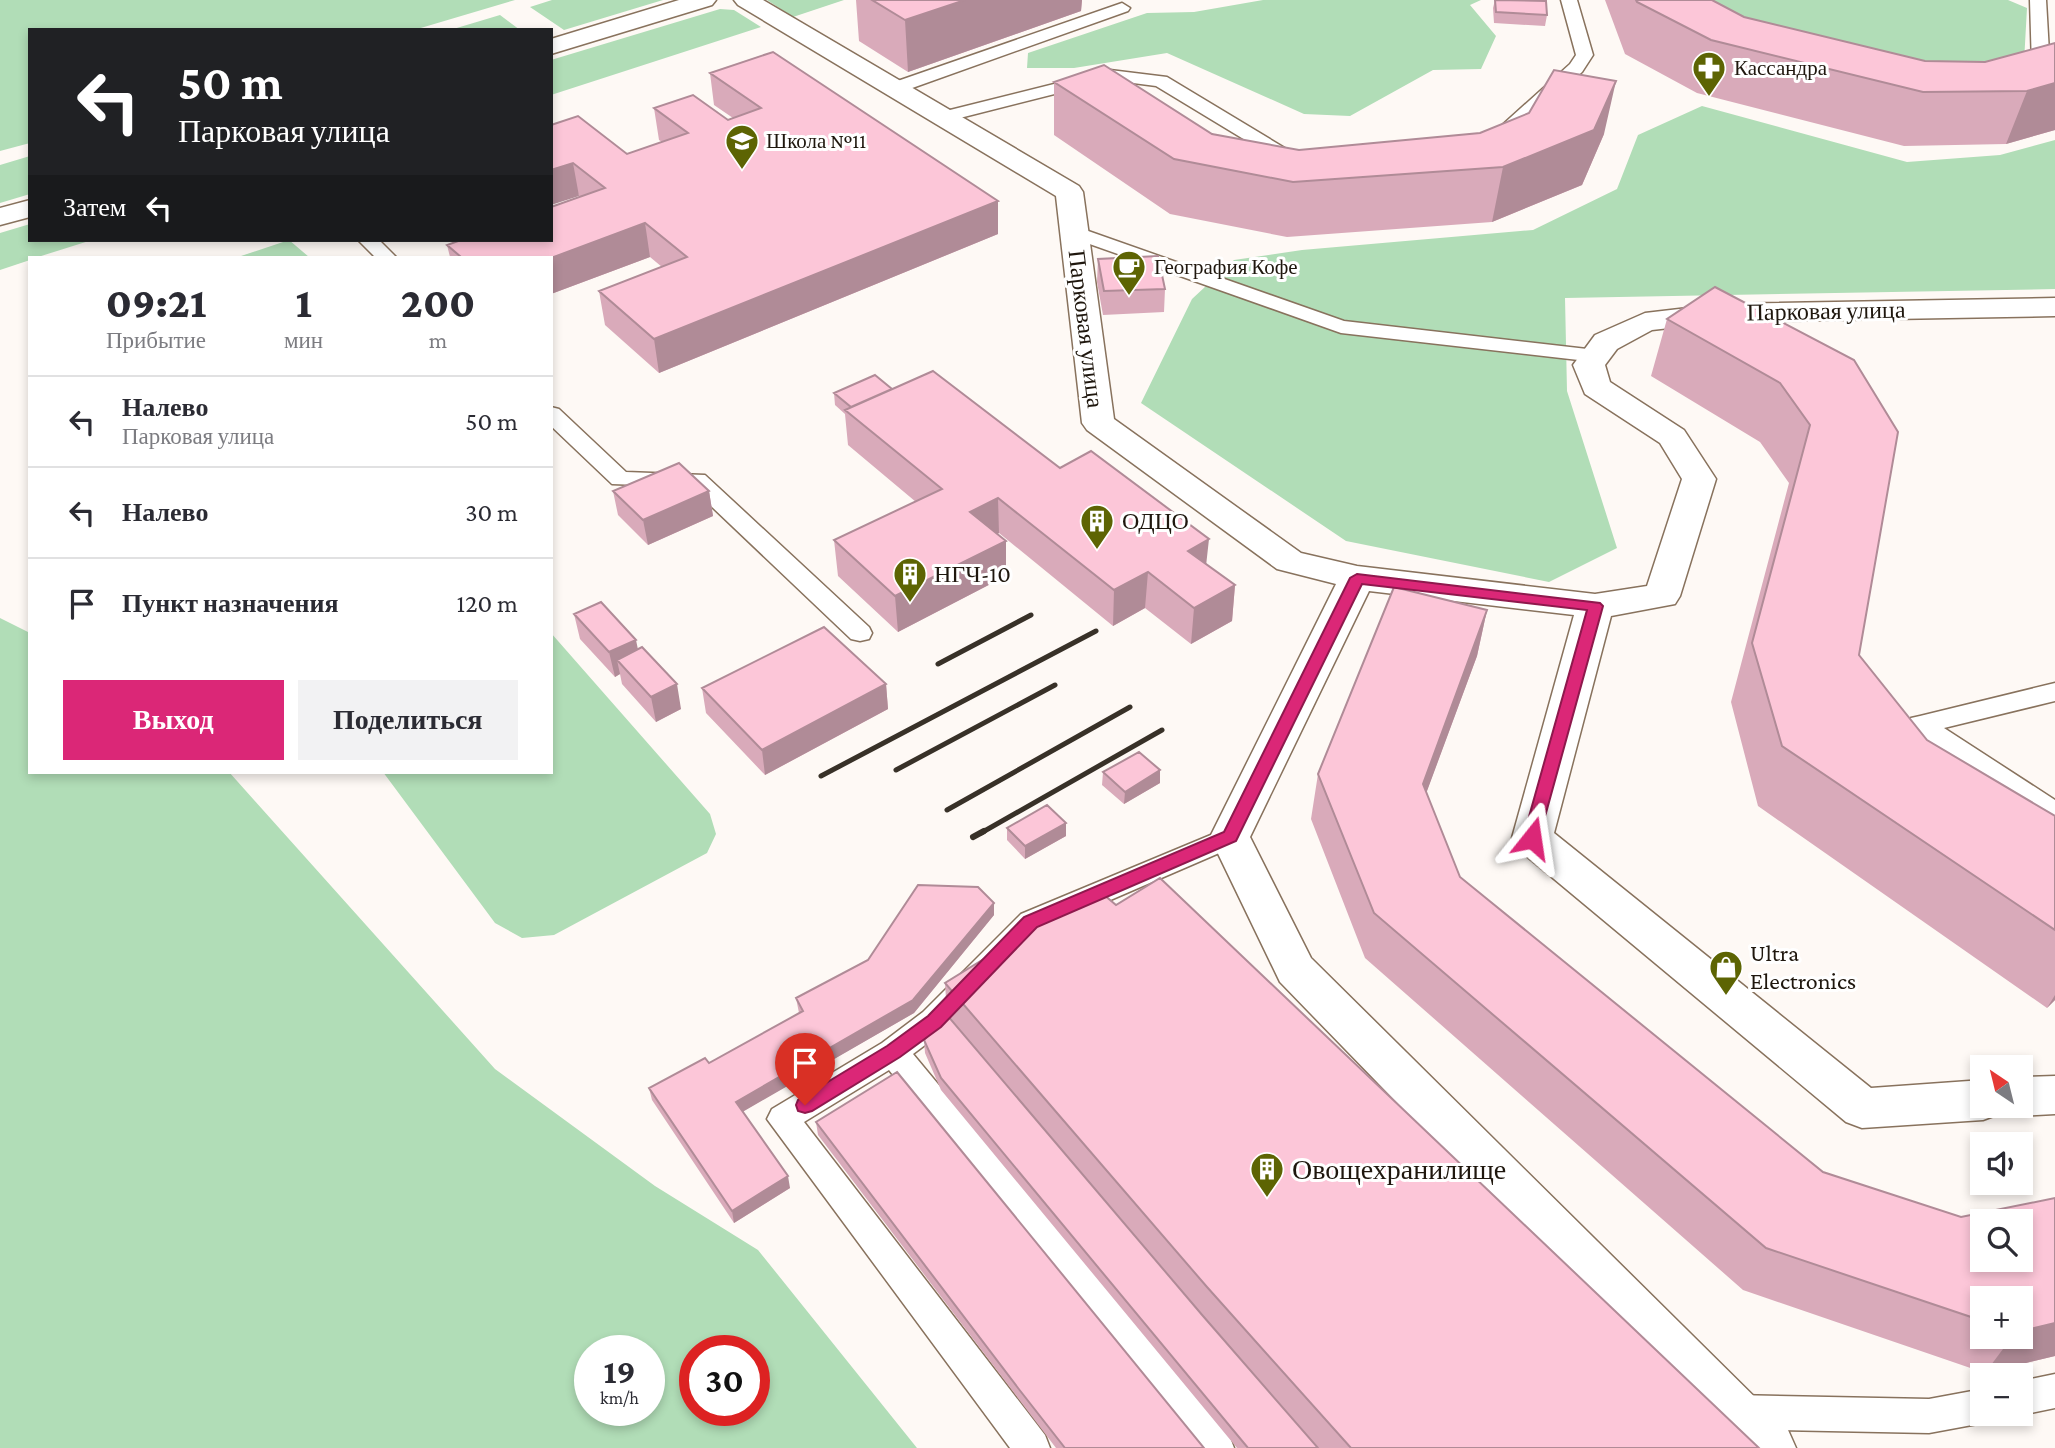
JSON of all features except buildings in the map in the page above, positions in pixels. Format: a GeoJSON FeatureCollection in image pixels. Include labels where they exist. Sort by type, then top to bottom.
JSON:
{"type":"FeatureCollection","features":[{"type":"Feature","properties":{"kind":"street"},"geometry":{"type":"LineString","coordinates":[[553,46],[704,0]]}},
{"type":"Feature","properties":{"kind":"street","name":"Парковая улица"},"geometry":{"type":"LineString","coordinates":[[746,0],[1069,192],[1098,423],[1289,561],[1357,578],[1595,606],[1662,596],[1699,480],[1672,437],[1596,387],[1589,365],[1606,342],[1645,322],[1722,313],[2055,307]]}},
{"type":"Feature","properties":{"kind":"street"},"geometry":{"type":"LineString","coordinates":[[0,217],[28,209]]}},
{"type":"Feature","properties":{"kind":"street"},"geometry":{"type":"LineString","coordinates":[[1357,578],[1230,837],[1295,970],[1730,1412],[1769,1448]]}},
{"type":"Feature","properties":{"kind":"street"},"geometry":{"type":"LineString","coordinates":[[1595,606],[1532,838],[1861,1108],[1970,1101]]}},
{"type":"Feature","properties":{"kind":"street"},"geometry":{"type":"LineString","coordinates":[[2034,1096],[2055,1095]]}},
{"type":"Feature","properties":{"kind":"lane"},"geometry":{"type":"LineString","coordinates":[[1480,143],[1494,142],[1576,68],[1585,55],[1569,0]]}},
{"type":"Feature","properties":{"kind":"lane"},"geometry":{"type":"LineString","coordinates":[[2018,78],[2041,70],[2047,22],[2038,0]]}},
{"type":"Feature","properties":{"kind":"lane"},"geometry":{"type":"LineString","coordinates":[[2048,0],[2055,0]]}},
{"type":"Feature","properties":{"kind":"lane"},"geometry":{"type":"LineString","coordinates":[[895,88],[1122,8]]}},
{"type":"Feature","properties":{"kind":"lane"},"geometry":{"type":"LineString","coordinates":[[944,117],[1110,75],[1161,81],[1284,156],[1312,155]]}},
{"type":"Feature","properties":{"kind":"lane"},"geometry":{"type":"LineString","coordinates":[[1074,232],[1340,327],[1595,356]]}},
{"type":"Feature","properties":{"kind":"lane"},"geometry":{"type":"LineString","coordinates":[[370,242],[385,256]]}},
{"type":"Feature","properties":{"kind":"lane"},"geometry":{"type":"LineString","coordinates":[[553,416],[620,479],[697,480],[860,633]]}},
{"type":"Feature","properties":{"kind":"lane"},"geometry":{"type":"LineString","coordinates":[[2055,692],[1920,725],[2055,813]]}},
{"type":"Feature","properties":{"kind":"lane"},"geometry":{"type":"LineString","coordinates":[[1032,1448],[783,1119],[893,1052],[934,1021],[1031,922],[1230,837]]}},
{"type":"Feature","properties":{"kind":"lane"},"geometry":{"type":"LineString","coordinates":[[893,1052],[1216,1448]]}},
{"type":"Feature","properties":{"kind":"lane"},"geometry":{"type":"LineString","coordinates":[[2033,1396],[2055,1391]]}},
{"type":"Feature","properties":{"kind":"lane"},"geometry":{"type":"LineString","coordinates":[[1730,1412],[1929,1416],[1970,1408]]}},
{"type":"Feature","properties":{"kind":"green space"},"geometry":{"type":"Polygon","coordinates":[[[0,0],[515,0],[421,28],[28,28],[28,144],[0,151],[0,0]]]}},
{"type":"Feature","properties":{"kind":"green space"},"geometry":{"type":"Polygon","coordinates":[[[552,0],[663,0],[564,30],[530,7],[552,0]]]}},
{"type":"Feature","properties":{"kind":"green space"},"geometry":{"type":"Polygon","coordinates":[[[767,0],[844,0],[793,17],[767,0]]]}},
{"type":"Feature","properties":{"kind":"green space"},"geometry":{"type":"Polygon","coordinates":[[[1263,0],[1481,0],[1470,5],[1496,36],[1481,69],[1433,70],[1350,116],[1304,114],[1167,53],[1074,68],[1027,68],[1028,53],[1147,13],[1194,12],[1263,0]]]}},
{"type":"Feature","properties":{"kind":"green space"},"geometry":{"type":"Polygon","coordinates":[[[1712,0],[2008,0],[2027,8],[2024,62],[1977,83],[1729,19],[1712,0]]]}},
{"type":"Feature","properties":{"kind":"green space"},"geometry":{"type":"Polygon","coordinates":[[[720,9],[734,10],[761,27],[553,94],[553,59],[720,9]]]}},
{"type":"Feature","properties":{"kind":"green space"},"geometry":{"type":"Polygon","coordinates":[[[500,15],[517,28],[457,28],[500,15]]]}},
{"type":"Feature","properties":{"kind":"green space"},"geometry":{"type":"Polygon","coordinates":[[[1702,106],[1907,162],[2000,155],[2055,140],[2055,289],[1565,298],[1567,391],[1617,548],[1549,582],[1346,541],[1141,403],[1192,299],[1234,260],[1302,250],[1533,230],[1617,189],[1638,135],[1702,106]]]}},
{"type":"Feature","properties":{"kind":"green space"},"geometry":{"type":"Polygon","coordinates":[[[28,157],[28,195],[0,203],[0,165],[28,157]]]}},
{"type":"Feature","properties":{"kind":"green space"},"geometry":{"type":"Polygon","coordinates":[[[28,225],[28,242],[86,242],[41,256],[28,256],[28,261],[0,270],[0,233],[28,225]]]}},
{"type":"Feature","properties":{"kind":"green space"},"geometry":{"type":"Polygon","coordinates":[[[283,242],[291,242],[308,256],[241,256],[283,242]]]}},
{"type":"Feature","properties":{"kind":"green space"},"geometry":{"type":"Polygon","coordinates":[[[0,618],[28,632],[28,774],[231,774],[495,1069],[655,1186],[758,1250],[917,1448],[0,1448],[0,618]]]}},
{"type":"Feature","properties":{"kind":"green space"},"geometry":{"type":"Polygon","coordinates":[[[553,635],[710,814],[716,834],[707,853],[554,935],[522,938],[495,923],[384,774],[553,774],[553,635]]]}},
{"type":"Feature","properties":{"kind":"railway"},"geometry":{"type":"LineString","coordinates":[[938,664],[1031,615]]}},
{"type":"Feature","properties":{"kind":"railway"},"geometry":{"type":"LineString","coordinates":[[821,776],[1096,631]]}},
{"type":"Feature","properties":{"kind":"railway"},"geometry":{"type":"LineString","coordinates":[[896,770],[1055,685]]}},
{"type":"Feature","properties":{"kind":"railway"},"geometry":{"type":"LineString","coordinates":[[947,810],[1130,707]]}},
{"type":"Feature","properties":{"kind":"railway"},"geometry":{"type":"LineString","coordinates":[[981,833],[1162,730]]}},
{"type":"Feature","properties":{"kind":"railway"},"geometry":{"type":"LineString","coordinates":[[973,837],[984,831]]}},
{"type":"Feature","properties":{"kind":"place","name":"Кассандра"},"geometry":{"type":"Point","coordinates":[1709,98]}},
{"type":"Feature","properties":{"kind":"place","name":"Школа №11"},"geometry":{"type":"Point","coordinates":[742,171]}},
{"type":"Feature","properties":{"kind":"place","name":"География Кофе"},"geometry":{"type":"Point","coordinates":[1129,297]}},
{"type":"Feature","properties":{"kind":"place","name":"ОДЦО"},"geometry":{"type":"Point","coordinates":[1097,551]}},
{"type":"Feature","properties":{"kind":"place","name":"НГЧ-10"},"geometry":{"type":"Point","coordinates":[910,604]}},
{"type":"Feature","properties":{"kind":"place","name":"Ultra Electronics"},"geometry":{"type":"Point","coordinates":[1726,997]}},
{"type":"Feature","properties":{"kind":"place","name":"Овощехранилище"},"geometry":{"type":"Point","coordinates":[1267,1199]}},
{"type":"Feature","properties":{"kind":"route"},"geometry":{"type":"LineString","coordinates":[[805,1105],[893,1052],[934,1021],[1031,922],[1230,837],[1357,578],[1595,606],[1532,838]]}}]}
